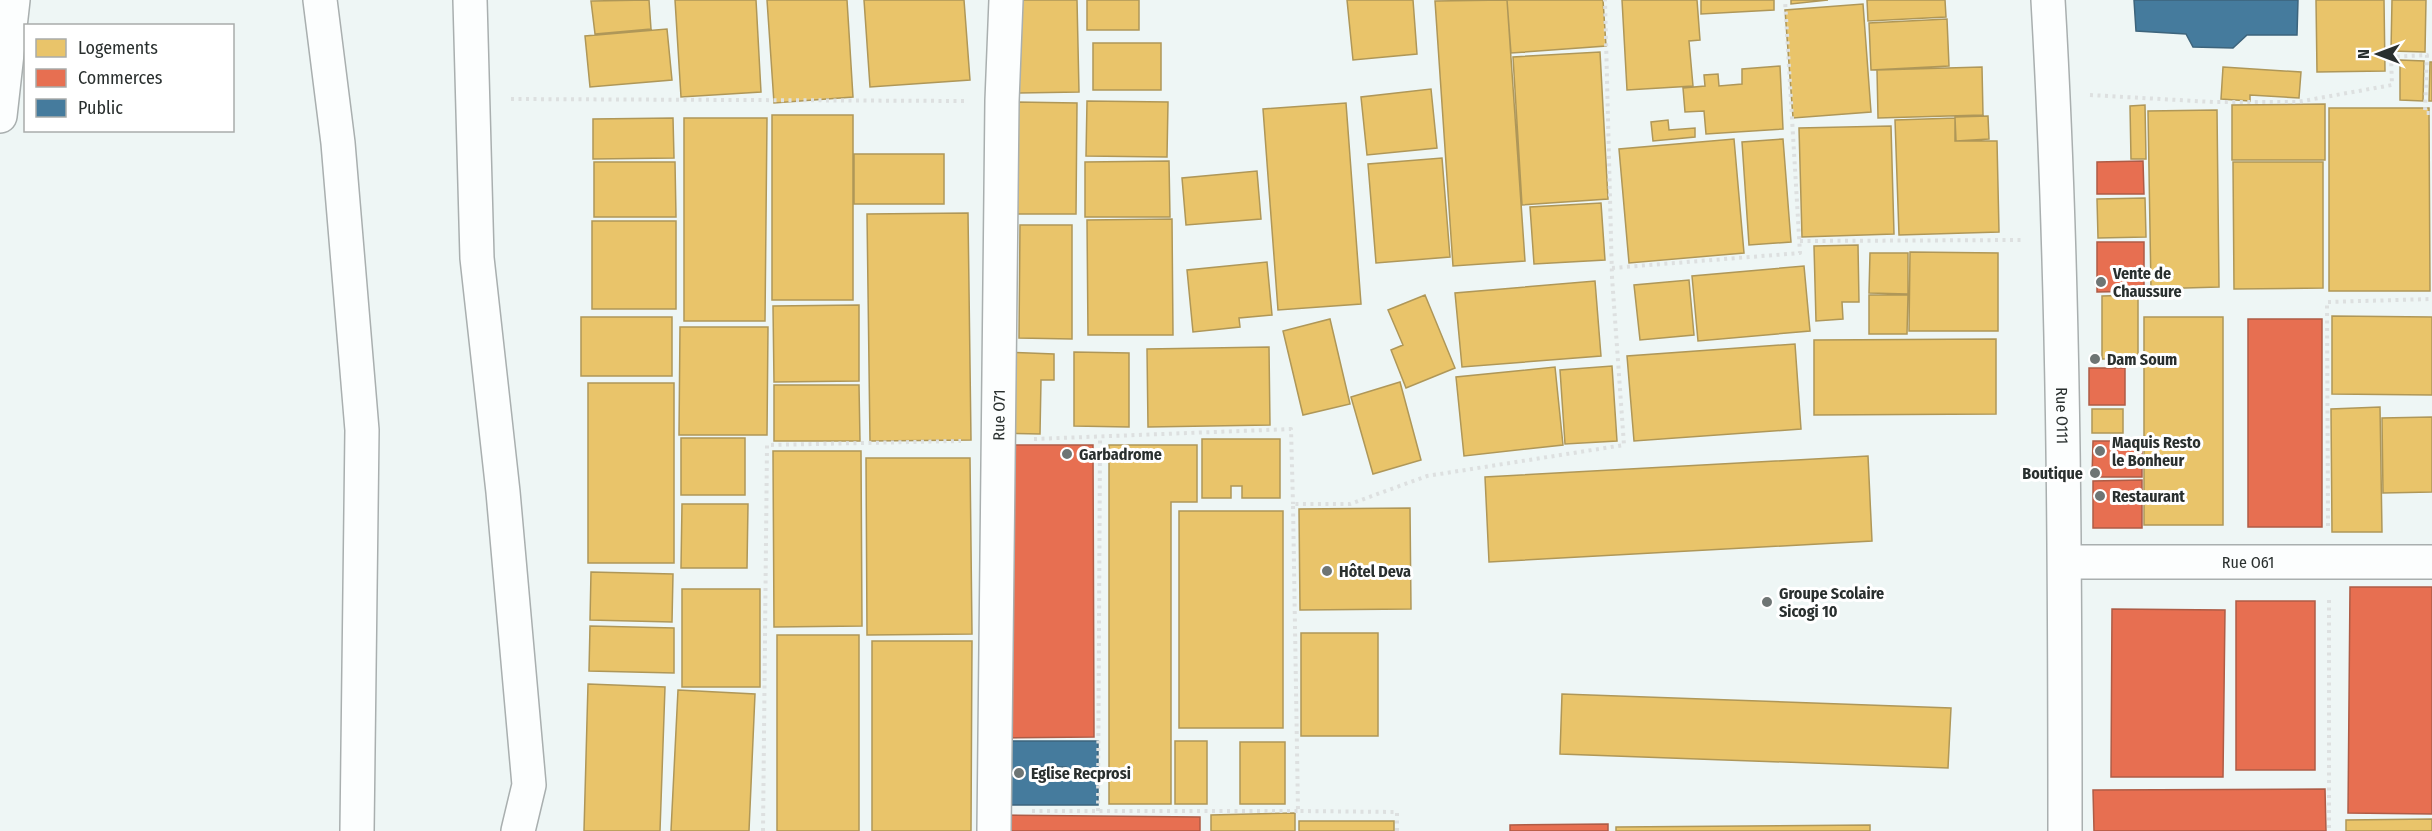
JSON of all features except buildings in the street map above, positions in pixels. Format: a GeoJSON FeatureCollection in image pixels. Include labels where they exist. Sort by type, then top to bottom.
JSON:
{"type":"FeatureCollection","features":[{"type":"Feature","properties":{"kind":"main road"},"geometry":{"type":"LineString","coordinates":[[0,116],[14,0]]}},
{"type":"Feature","properties":{"kind":"main road"},"geometry":{"type":"LineString","coordinates":[[320,0],[338,143],[362,430],[357,831]]}},
{"type":"Feature","properties":{"kind":"main road"},"geometry":{"type":"LineString","coordinates":[[470,0],[477,258],[503,492],[529,785],[518,831]]}},
{"type":"Feature","properties":{"kind":"main road","name":"Rue O71"},"geometry":{"type":"LineString","coordinates":[[994,821],[1002,101],[1006,0]]}},
{"type":"Feature","properties":{"kind":"main road","name":"Rue O111"},"geometry":{"type":"LineString","coordinates":[[2048,0],[2059,240],[2064,562],[2064,831]]}},
{"type":"Feature","properties":{"kind":"main road","name":"Rue O61"},"geometry":{"type":"LineString","coordinates":[[2064,562],[2432,562]]}},
{"type":"Feature","properties":{"kind":"path"},"geometry":{"type":"LineString","coordinates":[[1293,504],[1350,504],[1427,476],[1624,445],[1612,268],[1605,0]]}},
{"type":"Feature","properties":{"kind":"path"},"geometry":{"type":"LineString","coordinates":[[1612,268],[1800,253],[1785,0]]}},
{"type":"Feature","properties":{"kind":"path"},"geometry":{"type":"LineString","coordinates":[[2053,93],[2213,102],[2296,102],[2392,85],[2391,57],[2427,56],[2425,113],[2432,113]]}},
{"type":"Feature","properties":{"kind":"path"},"geometry":{"type":"LineString","coordinates":[[473,99],[1002,101]]}},
{"type":"Feature","properties":{"kind":"path"},"geometry":{"type":"LineString","coordinates":[[1800,241],[2059,240]]}},
{"type":"Feature","properties":{"kind":"path"},"geometry":{"type":"LineString","coordinates":[[763,831],[766,445],[1100,438],[1291,429],[1298,812]]}},
{"type":"Feature","properties":{"kind":"path"},"geometry":{"type":"LineString","coordinates":[[1098,812],[1100,438]]}},
{"type":"Feature","properties":{"kind":"path"},"geometry":{"type":"LineString","coordinates":[[994,821],[1098,812],[1396,812],[1397,831]]}},
{"type":"Feature","properties":{"kind":"place","name":"Vente de Chaussure"},"geometry":{"type":"Point","coordinates":[2101,282]}},
{"type":"Feature","properties":{"kind":"place","name":"Dam Soum"},"geometry":{"type":"Point","coordinates":[2095,359]}},
{"type":"Feature","properties":{"kind":"place","name":"Maquis Resto le Bonheur"},"geometry":{"type":"Point","coordinates":[2100,451]}},
{"type":"Feature","properties":{"kind":"place","name":"Garbadrome"},"geometry":{"type":"Point","coordinates":[1067,454]}},
{"type":"Feature","properties":{"kind":"place","name":"Boutique"},"geometry":{"type":"Point","coordinates":[2095,473]}},
{"type":"Feature","properties":{"kind":"place","name":"Restaurant"},"geometry":{"type":"Point","coordinates":[2100,496]}},
{"type":"Feature","properties":{"kind":"place","name":"Hôtel Deva"},"geometry":{"type":"Point","coordinates":[1327,571]}},
{"type":"Feature","properties":{"kind":"place","name":"Groupe Scolaire Sicogi 10"},"geometry":{"type":"Point","coordinates":[1767,602]}},
{"type":"Feature","properties":{"kind":"place","name":"Eglise Recprosi"},"geometry":{"type":"Point","coordinates":[1019,773]}}]}
